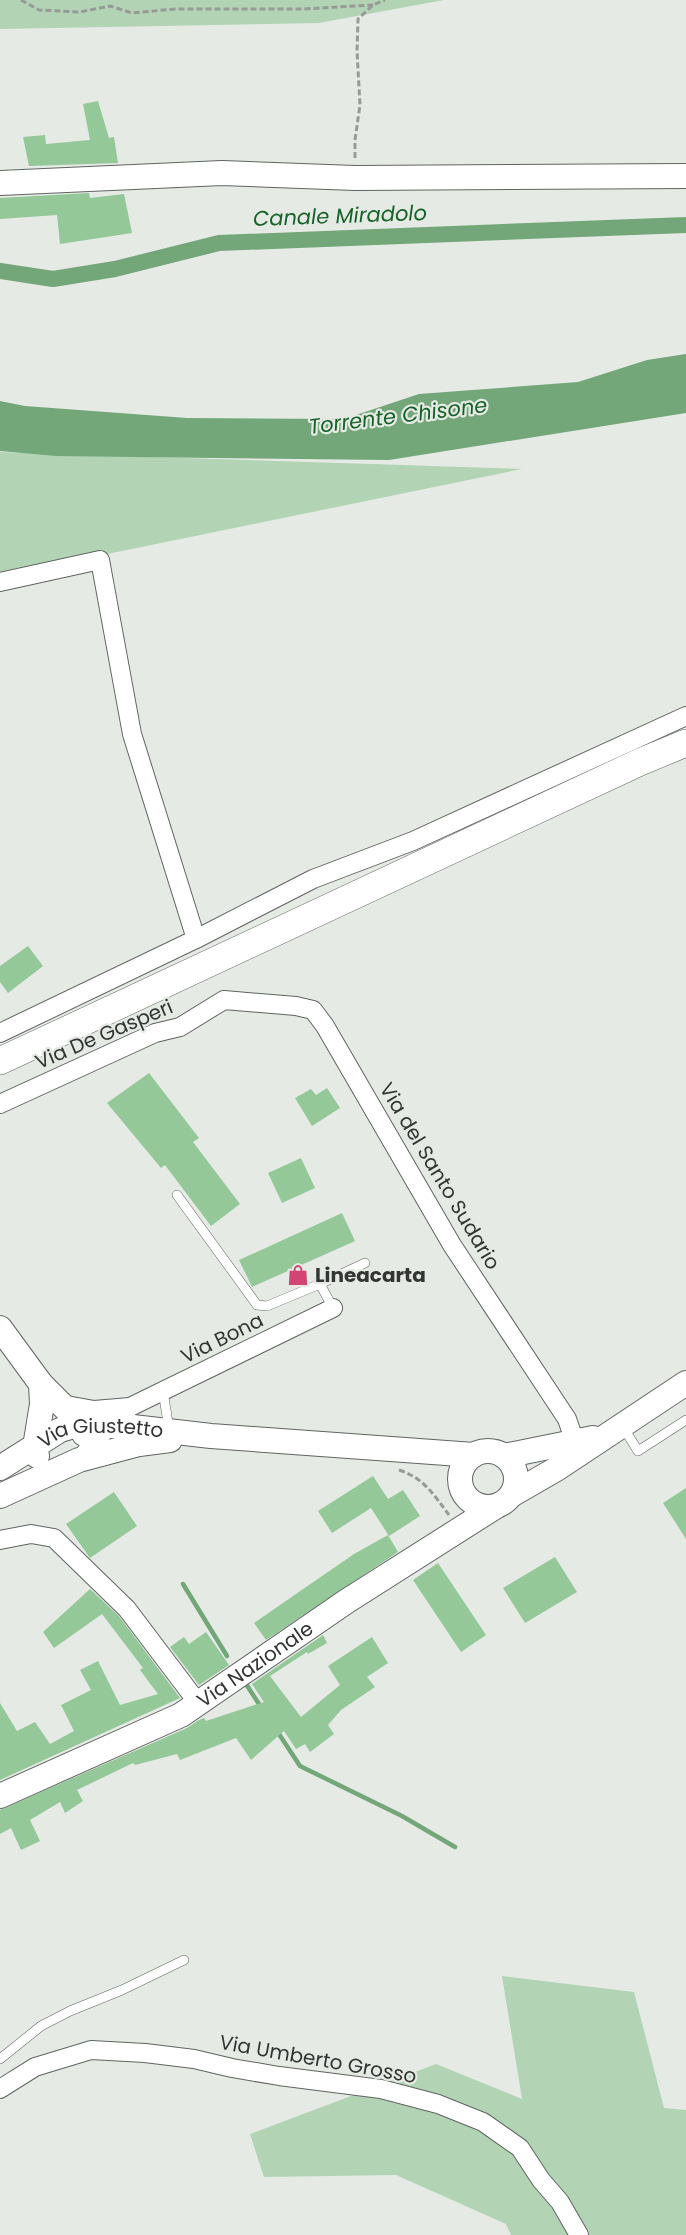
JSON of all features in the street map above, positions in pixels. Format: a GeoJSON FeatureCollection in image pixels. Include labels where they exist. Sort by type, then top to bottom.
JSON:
{"type":"FeatureCollection","features":[{"type":"Feature","properties":{"kind":"main road"},"geometry":{"type":"LineString","coordinates":[[0,1061],[686,743]]}},
{"type":"Feature","properties":{"kind":"street"},"geometry":{"type":"LineString","coordinates":[[0,183],[222,173],[355,178],[686,176]]}},
{"type":"Feature","properties":{"kind":"street"},"geometry":{"type":"LineString","coordinates":[[0,582],[99,560],[132,734],[196,939]]}},
{"type":"Feature","properties":{"kind":"street"},"geometry":{"type":"LineString","coordinates":[[0,1033],[196,939],[313,879],[413,841],[686,716]]}},
{"type":"Feature","properties":{"kind":"street","name":"Via De Gasperi"},"geometry":{"type":"LineString","coordinates":[[0,1104],[155,1033],[180,1027],[224,1000]]}},
{"type":"Feature","properties":{"kind":"street","name":"Via del Santo Sudario"},"geometry":{"type":"LineString","coordinates":[[224,1000],[296,1005],[313,1010],[325,1026],[452,1245],[567,1419],[575,1442]]}},
{"type":"Feature","properties":{"kind":"street","name":"Via Bona"},"geometry":{"type":"LineString","coordinates":[[129,1407],[333,1308]]}},
{"type":"Feature","properties":{"kind":"street"},"geometry":{"type":"LineString","coordinates":[[0,1328],[41,1384],[83,1426],[84,1447],[79,1460]]}},
{"type":"Feature","properties":{"kind":"street","name":"Via Nazionale"},"geometry":{"type":"LineString","coordinates":[[0,1796],[181,1715],[453,1531],[558,1468],[686,1383]]}},
{"type":"Feature","properties":{"kind":"street"},"geometry":{"type":"LineString","coordinates":[[41,1384],[42,1404],[35,1447],[42,1476]]}},
{"type":"Feature","properties":{"kind":"street"},"geometry":{"type":"LineString","coordinates":[[61,1404],[94,1410],[129,1407]]}},
{"type":"Feature","properties":{"kind":"street"},"geometry":{"type":"LineString","coordinates":[[79,1460],[129,1407]]}},
{"type":"Feature","properties":{"kind":"street","name":"Via Giustetto"},"geometry":{"type":"LineString","coordinates":[[0,1468],[60,1430],[74,1426],[110,1426],[170,1431],[403,1460],[474,1455]]}},
{"type":"Feature","properties":{"kind":"street"},"geometry":{"type":"LineString","coordinates":[[453,1531],[463,1516],[463,1467],[474,1455],[489,1451],[504,1455],[575,1442],[614,1430]]}},
{"type":"Feature","properties":{"kind":"street","name":"Via Giustetto"},"geometry":{"type":"LineString","coordinates":[[0,1496],[79,1460],[139,1443],[211,1436]]}},
{"type":"Feature","properties":{"kind":"street"},"geometry":{"type":"LineString","coordinates":[[462,1489],[477,1506],[504,1500],[517,1477],[510,1461],[504,1455]]}},
{"type":"Feature","properties":{"kind":"street","name":"Via Giustetto"},"geometry":{"type":"LineString","coordinates":[[403,1460],[462,1489]]}},
{"type":"Feature","properties":{"kind":"street"},"geometry":{"type":"LineString","coordinates":[[0,1540],[32,1534],[54,1538],[127,1609],[198,1703]]}},
{"type":"Feature","properties":{"kind":"street","name":"Via Umberto Grosso"},"geometry":{"type":"LineString","coordinates":[[0,2088],[35,2067],[91,2050],[194,2059],[231,2068],[392,2092],[438,2104],[483,2122],[520,2148],[541,2180],[560,2202],[579,2235]]}},
{"type":"Feature","properties":{"kind":"lane"},"geometry":{"type":"LineString","coordinates":[[177,1196],[257,1305],[267,1306],[365,1263]]}},
{"type":"Feature","properties":{"kind":"lane"},"geometry":{"type":"LineString","coordinates":[[320,1284],[333,1308]]}},
{"type":"Feature","properties":{"kind":"lane"},"geometry":{"type":"LineString","coordinates":[[163,1391],[170,1431]]}},
{"type":"Feature","properties":{"kind":"lane"},"geometry":{"type":"LineString","coordinates":[[614,1430],[638,1450],[686,1420]]}},
{"type":"Feature","properties":{"kind":"lane"},"geometry":{"type":"LineString","coordinates":[[0,2059],[41,2026],[184,1960]]}},
{"type":"Feature","properties":{"kind":"path"},"geometry":{"type":"LineString","coordinates":[[21,0],[39,10],[80,12],[110,6],[132,13],[176,9],[303,9],[373,5],[385,0]]}},
{"type":"Feature","properties":{"kind":"path"},"geometry":{"type":"LineString","coordinates":[[355,178],[355,140],[360,105],[358,19],[373,5]]}},
{"type":"Feature","properties":{"kind":"path"},"geometry":{"type":"LineString","coordinates":[[403,1460],[413,1475],[428,1487],[453,1531]]}},
{"type":"Feature","properties":{"kind":"shaded area"},"geometry":{"type":"Polygon","coordinates":[[[0,0],[444,0],[319,23],[0,29],[0,0]]]}},
{"type":"Feature","properties":{"kind":"shaded area"},"geometry":{"type":"Polygon","coordinates":[[[0,452],[522,469],[0,576],[0,452]]]}},
{"type":"Feature","properties":{"kind":"shaded area"},"geometry":{"type":"Polygon","coordinates":[[[502,1976],[634,1992],[664,2108],[686,2110],[686,2235],[511,2235],[506,2224],[396,2175],[264,2177],[250,2134],[436,2064],[522,2099],[502,1976]]]}},
{"type":"Feature","properties":{"kind":"water","name":"Torrente Chisone"},"geometry":{"type":"Polygon","coordinates":[[[686,354],[686,413],[389,460],[56,456],[0,451],[0,401],[25,406],[187,418],[344,419],[419,394],[578,382],[647,360],[686,354]]]}},
{"type":"Feature","properties":{"kind":"building"},"geometry":{"type":"Polygon","coordinates":[[[98,101],[109,138],[114,137],[118,163],[29,166],[23,137],[45,135],[46,144],[90,140],[83,104],[98,101]]]}},
{"type":"Feature","properties":{"kind":"building"},"geometry":{"type":"Polygon","coordinates":[[[89,193],[90,198],[124,194],[132,233],[60,244],[57,215],[0,219],[0,198],[89,193]]]}},
{"type":"Feature","properties":{"kind":"building"},"geometry":{"type":"Polygon","coordinates":[[[28,946],[43,966],[8,993],[0,982],[0,966],[28,946]]]}},
{"type":"Feature","properties":{"kind":"building"},"geometry":{"type":"Polygon","coordinates":[[[149,1073],[199,1138],[193,1142],[240,1204],[211,1226],[165,1165],[161,1168],[107,1103],[149,1073]]]}},
{"type":"Feature","properties":{"kind":"building"},"geometry":{"type":"Polygon","coordinates":[[[327,1088],[340,1108],[312,1126],[295,1098],[311,1089],[316,1095],[327,1088]]]}},
{"type":"Feature","properties":{"kind":"building"},"geometry":{"type":"Polygon","coordinates":[[[301,1158],[315,1188],[282,1203],[268,1173],[301,1158]]]}},
{"type":"Feature","properties":{"kind":"building"},"geometry":{"type":"Polygon","coordinates":[[[342,1213],[355,1241],[252,1287],[239,1260],[342,1213]]]}},
{"type":"Feature","properties":{"kind":"building"},"geometry":{"type":"Polygon","coordinates":[[[373,1476],[388,1499],[403,1490],[420,1516],[389,1536],[371,1508],[332,1533],[318,1511],[373,1476]]]}},
{"type":"Feature","properties":{"kind":"building"},"geometry":{"type":"Polygon","coordinates":[[[686,1488],[686,1539],[663,1503],[686,1488]]]}},
{"type":"Feature","properties":{"kind":"building"},"geometry":{"type":"Polygon","coordinates":[[[114,1492],[137,1526],[90,1558],[66,1524],[114,1492]]]}},
{"type":"Feature","properties":{"kind":"building"},"geometry":{"type":"Polygon","coordinates":[[[388,1535],[398,1552],[266,1640],[254,1623],[354,1554],[388,1535]]]}},
{"type":"Feature","properties":{"kind":"building"},"geometry":{"type":"Polygon","coordinates":[[[555,1557],[577,1592],[525,1623],[503,1588],[555,1557]]]}},
{"type":"Feature","properties":{"kind":"building"},"geometry":{"type":"Polygon","coordinates":[[[438,1563],[486,1635],[461,1652],[413,1580],[438,1563]]]}},
{"type":"Feature","properties":{"kind":"building"},"geometry":{"type":"Polygon","coordinates":[[[90,1589],[119,1616],[180,1698],[0,1780],[0,1703],[17,1731],[35,1722],[50,1744],[74,1731],[61,1705],[91,1690],[80,1670],[98,1661],[120,1705],[158,1694],[140,1670],[143,1668],[102,1614],[54,1648],[43,1632],[90,1589]]]}},
{"type":"Feature","properties":{"kind":"building"},"geometry":{"type":"Polygon","coordinates":[[[206,1632],[229,1665],[199,1685],[170,1647],[184,1637],[189,1644],[206,1632]]]}},
{"type":"Feature","properties":{"kind":"building"},"geometry":{"type":"Polygon","coordinates":[[[323,1635],[327,1643],[308,1654],[307,1652],[270,1676],[301,1717],[340,1685],[328,1666],[372,1637],[388,1663],[367,1677],[375,1687],[341,1710],[328,1725],[334,1734],[310,1752],[305,1744],[296,1749],[284,1731],[251,1760],[236,1738],[180,1760],[177,1754],[135,1765],[133,1763],[77,1790],[83,1801],[65,1813],[60,1802],[30,1820],[40,1841],[21,1850],[11,1828],[0,1834],[0,1810],[187,1728],[199,1720],[204,1718],[206,1721],[264,1702],[252,1684],[323,1635]]]}},
{"type":"Feature","properties":{"kind":"waterway","name":"Canale Miradolo"},"geometry":{"type":"LineString","coordinates":[[0,271],[53,279],[115,269],[219,243],[686,225]]}},
{"type":"Feature","properties":{"kind":"waterway"},"geometry":{"type":"LineString","coordinates":[[183,1584],[227,1656]]}},
{"type":"Feature","properties":{"kind":"waterway"},"geometry":{"type":"LineString","coordinates":[[246,1684],[261,1707]]}},
{"type":"Feature","properties":{"kind":"waterway"},"geometry":{"type":"LineString","coordinates":[[277,1731],[300,1766],[402,1816],[455,1847]]}},
{"type":"Feature","properties":{"kind":"place","name":"Lineacarta"},"geometry":{"type":"Point","coordinates":[298,1275]}}]}
